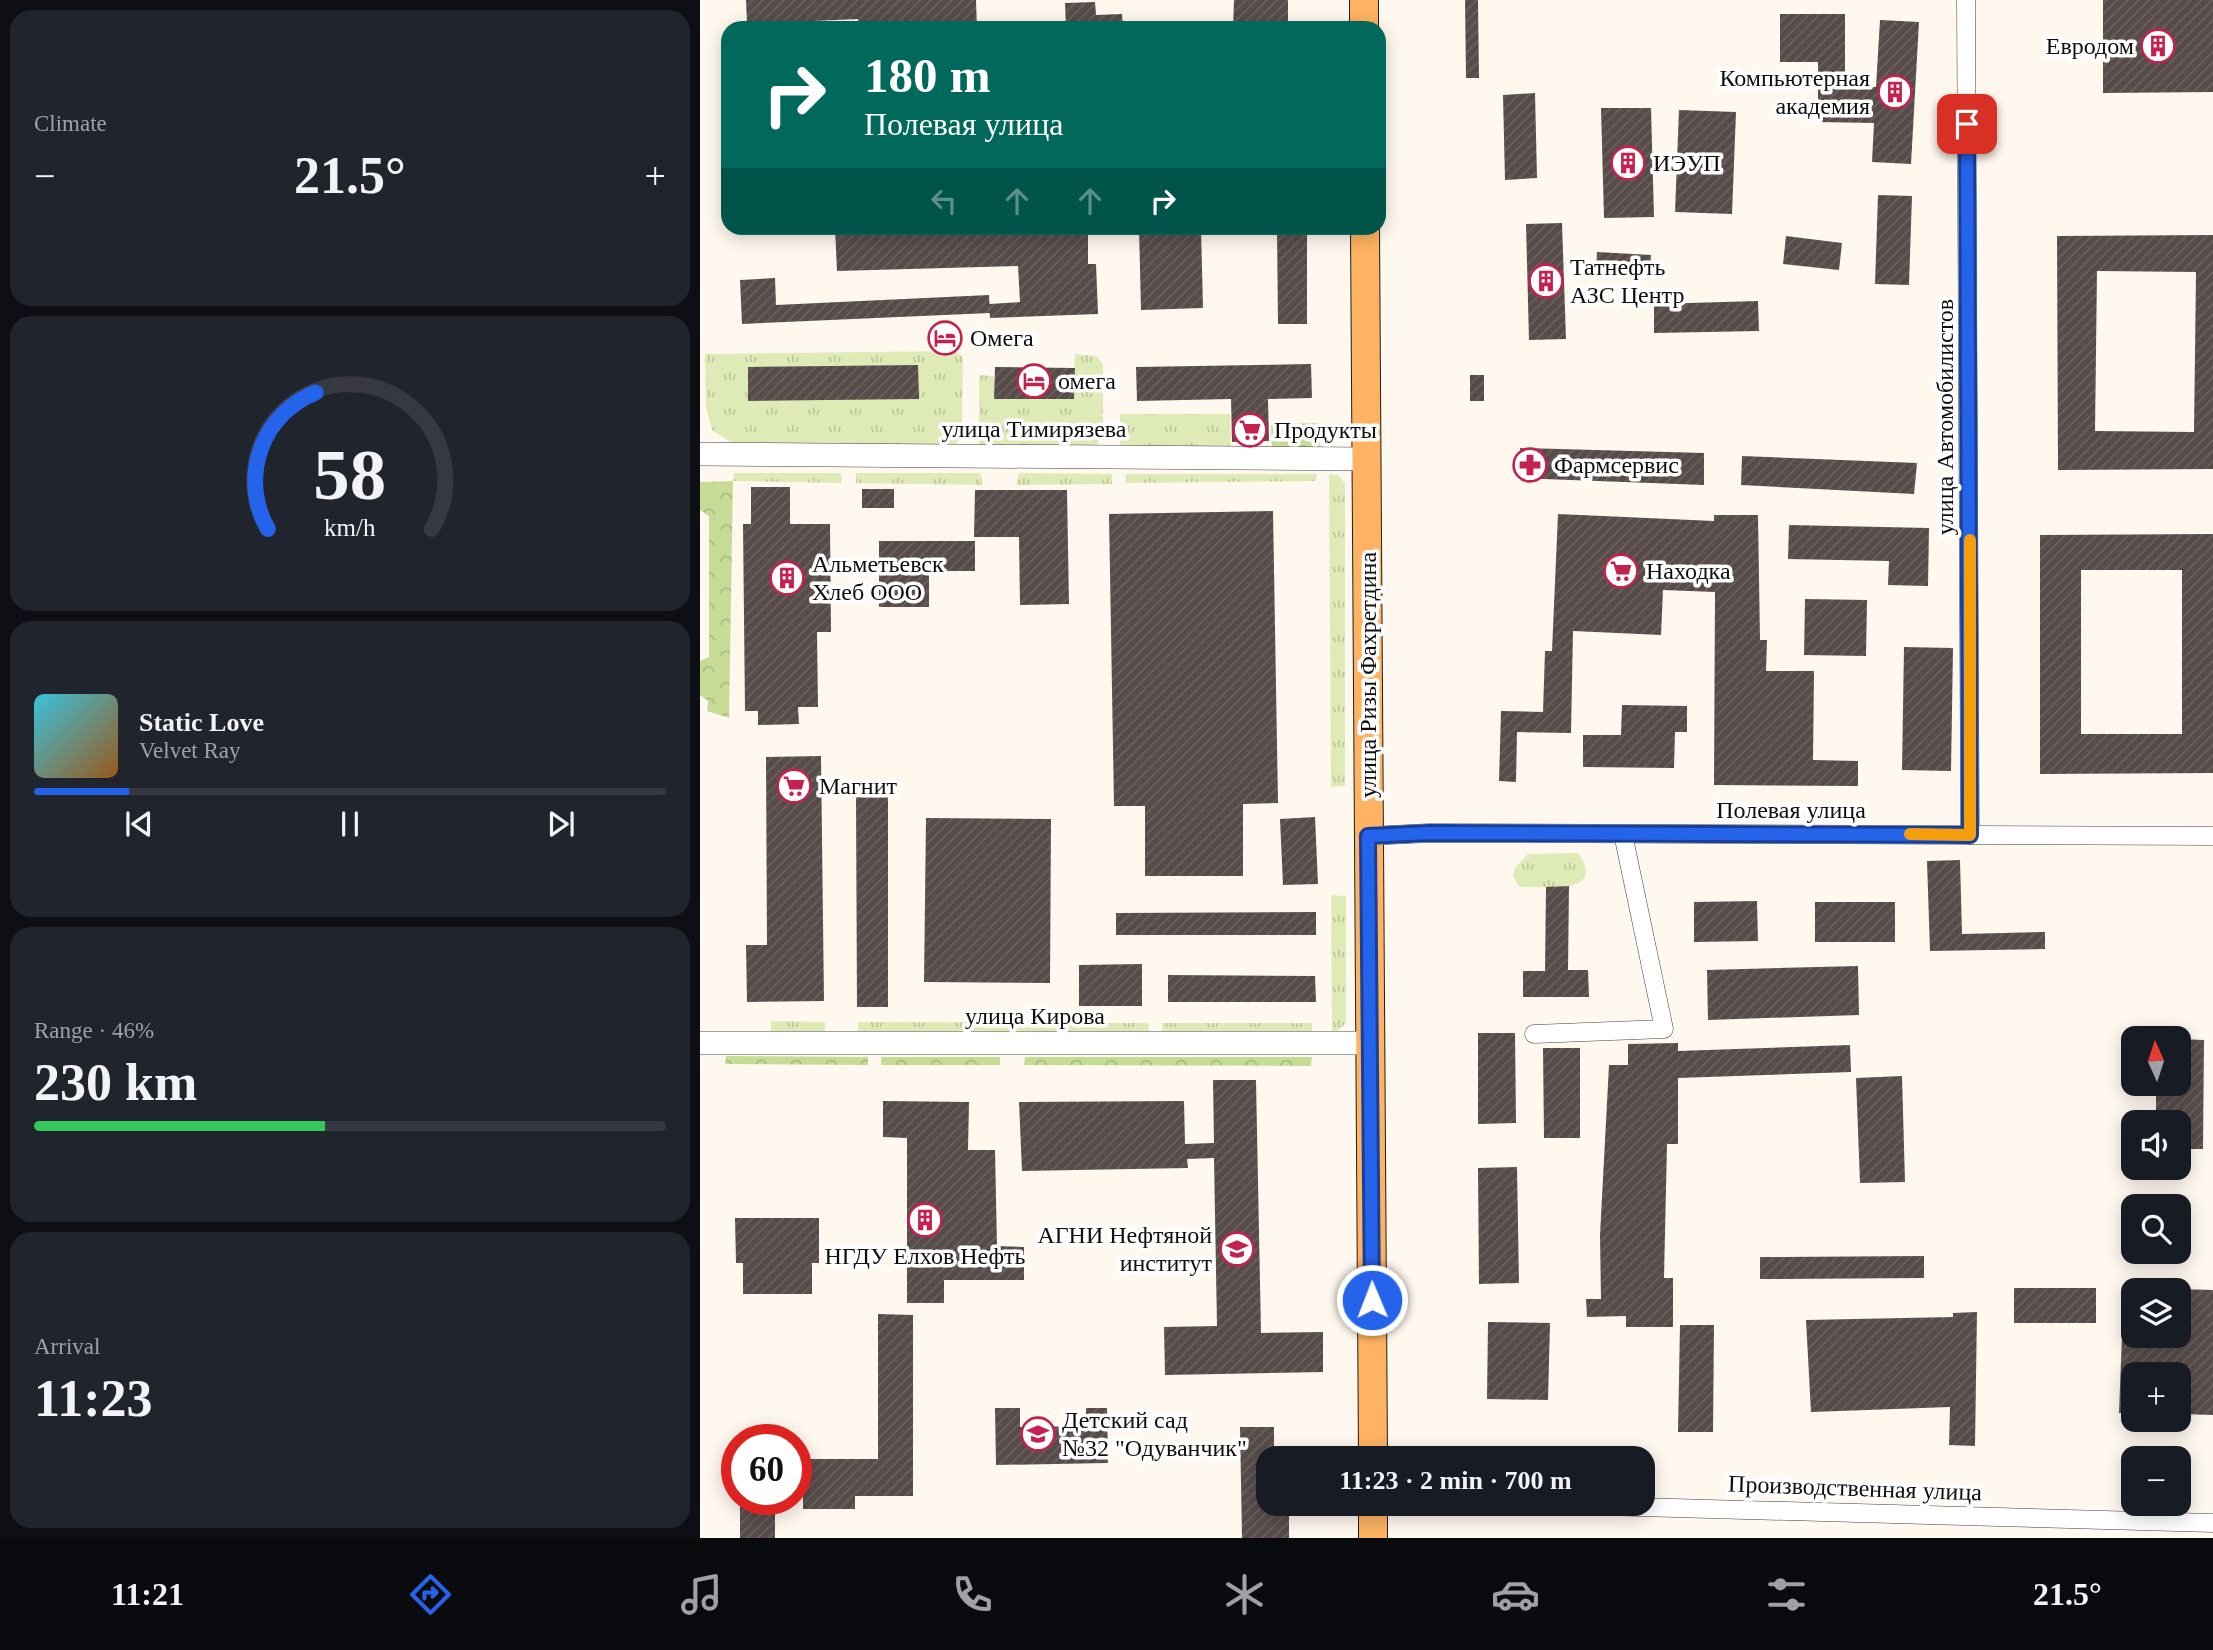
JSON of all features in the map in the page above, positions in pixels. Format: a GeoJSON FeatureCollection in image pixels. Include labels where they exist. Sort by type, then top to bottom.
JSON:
{"type":"FeatureCollection","features":[{"type":"Feature","properties":{"kind":"main road"},"geometry":{"type":"LineString","coordinates":[[1364,0],[1364,21]]}},
{"type":"Feature","properties":{"kind":"main road","name":"улица Ризы Фахретдина"},"geometry":{"type":"LineString","coordinates":[[1365,235],[1373,1446]]}},
{"type":"Feature","properties":{"kind":"main road"},"geometry":{"type":"LineString","coordinates":[[1373,1516],[1373,1538]]}},
{"type":"Feature","properties":{"kind":"street","name":"улица Автомобилистов"},"geometry":{"type":"LineString","coordinates":[[1966,0],[1970,835]]}},
{"type":"Feature","properties":{"kind":"street","name":"улица Тимирязева"},"geometry":{"type":"LineString","coordinates":[[700,454],[1368,459]]}},
{"type":"Feature","properties":{"kind":"street","name":"Полевая улица"},"geometry":{"type":"LineString","coordinates":[[1368,836],[1429,833],[2213,836]]}},
{"type":"Feature","properties":{"kind":"street"},"geometry":{"type":"LineString","coordinates":[[1534,1034],[1664,1029],[1623,834]]}},
{"type":"Feature","properties":{"kind":"street","name":"улица Кирова"},"geometry":{"type":"LineString","coordinates":[[700,1044],[1370,1043]]}},
{"type":"Feature","properties":{"kind":"street","name":"Производственная улица"},"geometry":{"type":"LineString","coordinates":[[1655,1507],[2213,1523]]}},
{"type":"Feature","properties":{"kind":"green space"},"geometry":{"type":"Polygon","coordinates":[[[956,351],[963,358],[962,432],[954,449],[741,449],[712,430],[706,407],[705,354],[956,351]]]}},
{"type":"Feature","properties":{"kind":"green space"},"geometry":{"type":"Polygon","coordinates":[[[1075,354],[1096,356],[1103,364],[1103,432],[1095,449],[983,449],[979,442],[979,375],[994,376],[995,399],[1074,399],[1075,354]]]}},
{"type":"Feature","properties":{"kind":"green space"},"geometry":{"type":"Polygon","coordinates":[[[1120,414],[1230,414],[1231,450],[1120,449],[1120,414]]]}},
{"type":"Feature","properties":{"kind":"green space"},"geometry":{"type":"Polygon","coordinates":[[[1319,423],[1320,446],[1316,450],[1272,450],[1271,424],[1319,423]]]}},
{"type":"Feature","properties":{"kind":"green space"},"geometry":{"type":"Polygon","coordinates":[[[734,473],[841,473],[842,483],[733,481],[734,473]]]}},
{"type":"Feature","properties":{"kind":"green space"},"geometry":{"type":"Polygon","coordinates":[[[856,473],[981,473],[982,485],[856,483],[856,473]]]}},
{"type":"Feature","properties":{"kind":"green space"},"geometry":{"type":"Polygon","coordinates":[[[1019,473],[1112,474],[1112,484],[1016,485],[1019,473]]]}},
{"type":"Feature","properties":{"kind":"green space"},"geometry":{"type":"Polygon","coordinates":[[[1126,474],[1317,474],[1316,481],[1125,483],[1126,474]]]}},
{"type":"Feature","properties":{"kind":"green space"},"geometry":{"type":"Polygon","coordinates":[[[1329,474],[1338,475],[1345,483],[1345,786],[1331,787],[1329,474]]]}},
{"type":"Feature","properties":{"kind":"green space"},"geometry":{"type":"Polygon","coordinates":[[[733,481],[729,718],[707,711],[708,701],[700,695],[700,661],[709,657],[709,516],[700,510],[700,482],[733,481]]]}},
{"type":"Feature","properties":{"kind":"green space"},"geometry":{"type":"Polygon","coordinates":[[[1578,853],[1585,867],[1585,876],[1569,886],[1519,887],[1513,876],[1515,868],[1528,854],[1578,853]]]}},
{"type":"Feature","properties":{"kind":"green space"},"geometry":{"type":"Polygon","coordinates":[[[1331,895],[1346,896],[1346,1023],[1332,1036],[1331,895]]]}},
{"type":"Feature","properties":{"kind":"green space"},"geometry":{"type":"Polygon","coordinates":[[[771,1021],[825,1022],[824,1043],[771,1042],[771,1021]]]}},
{"type":"Feature","properties":{"kind":"green space"},"geometry":{"type":"Polygon","coordinates":[[[858,1022],[1149,1023],[1148,1043],[858,1042],[858,1022]]]}},
{"type":"Feature","properties":{"kind":"green space"},"geometry":{"type":"Polygon","coordinates":[[[1162,1023],[1312,1023],[1312,1043],[1162,1043],[1162,1023]]]}},
{"type":"Feature","properties":{"kind":"green space"},"geometry":{"type":"Polygon","coordinates":[[[726,1056],[868,1057],[868,1065],[725,1064],[726,1056]]]}},
{"type":"Feature","properties":{"kind":"green space"},"geometry":{"type":"Polygon","coordinates":[[[881,1057],[1000,1057],[1000,1065],[881,1065],[881,1057]]]}},
{"type":"Feature","properties":{"kind":"green space"},"geometry":{"type":"Polygon","coordinates":[[[1025,1057],[1312,1057],[1311,1066],[1024,1065],[1025,1057]]]}},
{"type":"Feature","properties":{"kind":"building"},"geometry":{"type":"Polygon","coordinates":[[[746,0],[976,0],[977,21],[747,21],[746,0]]]}},
{"type":"Feature","properties":{"kind":"building"},"geometry":{"type":"Polygon","coordinates":[[[1234,0],[1288,0],[1288,21],[1233,21],[1234,0]]]}},
{"type":"Feature","properties":{"kind":"building"},"geometry":{"type":"Polygon","coordinates":[[[1465,0],[1478,0],[1479,78],[1466,78],[1465,0]]]}},
{"type":"Feature","properties":{"kind":"building","name":"Евродом"},"geometry":{"type":"Polygon","coordinates":[[[2103,0],[2213,0],[2213,92],[2103,93],[2103,0]]]}},
{"type":"Feature","properties":{"kind":"building"},"geometry":{"type":"Polygon","coordinates":[[[1095,2],[1096,15],[1122,14],[1122,21],[1066,21],[1065,3],[1095,2]]]}},
{"type":"Feature","properties":{"kind":"building"},"geometry":{"type":"Polygon","coordinates":[[[1780,14],[1845,14],[1845,86],[1876,87],[1880,20],[1919,22],[1911,164],[1872,162],[1874,123],[1818,122],[1818,62],[1780,62],[1780,14]]]}},
{"type":"Feature","properties":{"kind":"building"},"geometry":{"type":"Polygon","coordinates":[[[1535,93],[1537,178],[1505,180],[1503,95],[1535,93]]]}},
{"type":"Feature","properties":{"kind":"building","name":"ИЭУП"},"geometry":{"type":"Polygon","coordinates":[[[1601,108],[1651,108],[1654,217],[1604,218],[1601,108]]]}},
{"type":"Feature","properties":{"kind":"building"},"geometry":{"type":"Polygon","coordinates":[[[1679,110],[1736,112],[1732,214],[1675,212],[1679,110]]]}},
{"type":"Feature","properties":{"kind":"building"},"geometry":{"type":"Polygon","coordinates":[[[1878,195],[1912,196],[1909,285],[1875,284],[1878,195]]]}},
{"type":"Feature","properties":{"kind":"building","name":"Татнефть АЗС Центр"},"geometry":{"type":"Polygon","coordinates":[[[1562,223],[1566,339],[1529,340],[1526,224],[1562,223]]]}},
{"type":"Feature","properties":{"kind":"building"},"geometry":{"type":"Polygon","coordinates":[[[835,235],[1088,235],[1088,264],[1096,264],[1098,314],[990,318],[989,304],[1020,302],[1018,266],[837,271],[835,235]]]}},
{"type":"Feature","properties":{"kind":"building"},"geometry":{"type":"Polygon","coordinates":[[[1139,235],[1201,235],[1203,308],[1141,310],[1139,235]]]}},
{"type":"Feature","properties":{"kind":"building"},"geometry":{"type":"Polygon","coordinates":[[[1277,235],[1307,235],[1307,324],[1278,324],[1277,235]]]}},
{"type":"Feature","properties":{"kind":"building"},"geometry":{"type":"Polygon","coordinates":[[[2213,235],[2213,469],[2058,470],[2057,236],[2213,235]],[[2097,271],[2095,431],[2194,432],[2196,272],[2097,271]]]}},
{"type":"Feature","properties":{"kind":"building"},"geometry":{"type":"Polygon","coordinates":[[[1786,236],[1842,243],[1839,270],[1783,264],[1786,236]]]}},
{"type":"Feature","properties":{"kind":"building"},"geometry":{"type":"Polygon","coordinates":[[[1597,252],[1651,255],[1650,272],[1596,270],[1597,252]]]}},
{"type":"Feature","properties":{"kind":"building"},"geometry":{"type":"Polygon","coordinates":[[[775,278],[776,305],[989,295],[990,313],[742,324],[740,280],[775,278]]]}},
{"type":"Feature","properties":{"kind":"building"},"geometry":{"type":"Polygon","coordinates":[[[1758,301],[1759,331],[1654,333],[1654,304],[1758,301]]]}},
{"type":"Feature","properties":{"kind":"building"},"geometry":{"type":"Polygon","coordinates":[[[1311,364],[1312,398],[1268,399],[1269,441],[1232,442],[1231,399],[1137,401],[1136,367],[1311,364]]]}},
{"type":"Feature","properties":{"kind":"building"},"geometry":{"type":"Polygon","coordinates":[[[918,365],[919,399],[748,401],[748,367],[918,365]]]}},
{"type":"Feature","properties":{"kind":"building"},"geometry":{"type":"Polygon","coordinates":[[[995,367],[1075,368],[1074,399],[994,399],[995,367]]]}},
{"type":"Feature","properties":{"kind":"building"},"geometry":{"type":"Polygon","coordinates":[[[1470,375],[1484,375],[1484,401],[1470,401],[1470,375]]]}},
{"type":"Feature","properties":{"kind":"building"},"geometry":{"type":"Polygon","coordinates":[[[1520,448],[1704,453],[1704,485],[1518,478],[1520,448]]]}},
{"type":"Feature","properties":{"kind":"building"},"geometry":{"type":"Polygon","coordinates":[[[1742,456],[1917,463],[1914,494],[1741,485],[1742,456]]]}},
{"type":"Feature","properties":{"kind":"building","name":"Альметьевск Хлеб ООО"},"geometry":{"type":"Polygon","coordinates":[[[751,487],[790,487],[790,524],[830,524],[831,632],[817,632],[818,707],[798,707],[799,724],[758,725],[758,711],[745,711],[743,524],[751,524],[751,487]]]}},
{"type":"Feature","properties":{"kind":"building"},"geometry":{"type":"Polygon","coordinates":[[[862,489],[894,489],[894,508],[862,508],[862,489]]]}},
{"type":"Feature","properties":{"kind":"building"},"geometry":{"type":"Polygon","coordinates":[[[975,490],[1067,490],[1069,604],[1020,605],[1019,537],[974,537],[975,490]]]}},
{"type":"Feature","properties":{"kind":"building"},"geometry":{"type":"Polygon","coordinates":[[[1273,511],[1278,803],[1243,804],[1243,876],[1145,876],[1145,806],[1114,806],[1109,514],[1273,511]]]}},
{"type":"Feature","properties":{"kind":"building"},"geometry":{"type":"Polygon","coordinates":[[[1558,514],[1714,521],[1714,515],[1758,515],[1760,640],[1767,640],[1766,671],[1814,671],[1813,760],[1858,761],[1858,786],[1714,785],[1715,592],[1663,590],[1661,635],[1573,631],[1571,733],[1517,732],[1516,782],[1499,781],[1501,711],[1543,712],[1545,651],[1552,651],[1558,514]]]}},
{"type":"Feature","properties":{"kind":"building"},"geometry":{"type":"Polygon","coordinates":[[[1789,525],[1929,528],[1928,586],[1888,585],[1889,561],[1788,559],[1789,525]]]}},
{"type":"Feature","properties":{"kind":"building"},"geometry":{"type":"Polygon","coordinates":[[[2213,534],[2213,773],[2040,774],[2040,535],[2213,534]],[[2081,570],[2081,734],[2182,734],[2182,570],[2081,570]]]}},
{"type":"Feature","properties":{"kind":"building"},"geometry":{"type":"Polygon","coordinates":[[[879,541],[975,541],[975,571],[929,571],[929,607],[879,607],[879,541]]]}},
{"type":"Feature","properties":{"kind":"building"},"geometry":{"type":"Polygon","coordinates":[[[1805,599],[1867,600],[1866,656],[1804,655],[1805,599]]]}},
{"type":"Feature","properties":{"kind":"building"},"geometry":{"type":"Polygon","coordinates":[[[1904,647],[1953,648],[1951,771],[1902,770],[1904,647]]]}},
{"type":"Feature","properties":{"kind":"building"},"geometry":{"type":"Polygon","coordinates":[[[1622,705],[1687,706],[1687,732],[1675,732],[1674,768],[1583,767],[1583,735],[1621,735],[1622,705]]]}},
{"type":"Feature","properties":{"kind":"building"},"geometry":{"type":"Polygon","coordinates":[[[821,756],[824,1001],[747,1002],[746,945],[767,945],[766,757],[821,756]]]}},
{"type":"Feature","properties":{"kind":"building"},"geometry":{"type":"Polygon","coordinates":[[[856,796],[888,796],[888,1007],[857,1007],[856,796]]]}},
{"type":"Feature","properties":{"kind":"building"},"geometry":{"type":"Polygon","coordinates":[[[1315,817],[1318,884],[1283,885],[1280,819],[1315,817]]]}},
{"type":"Feature","properties":{"kind":"building"},"geometry":{"type":"Polygon","coordinates":[[[926,818],[1051,819],[1050,983],[924,982],[926,818]]]}},
{"type":"Feature","properties":{"kind":"building"},"geometry":{"type":"Polygon","coordinates":[[[1960,860],[1962,934],[2045,932],[2045,949],[1930,951],[1927,861],[1960,860]]]}},
{"type":"Feature","properties":{"kind":"building"},"geometry":{"type":"Polygon","coordinates":[[[1569,886],[1568,970],[1588,970],[1589,997],[1523,997],[1523,971],[1545,971],[1546,887],[1569,886]]]}},
{"type":"Feature","properties":{"kind":"building"},"geometry":{"type":"Polygon","coordinates":[[[1757,901],[1758,941],[1694,942],[1694,902],[1757,901]]]}},
{"type":"Feature","properties":{"kind":"building"},"geometry":{"type":"Polygon","coordinates":[[[1815,902],[1895,902],[1895,942],[1815,942],[1815,902]]]}},
{"type":"Feature","properties":{"kind":"building"},"geometry":{"type":"Polygon","coordinates":[[[1316,912],[1316,935],[1116,935],[1116,913],[1316,912]]]}},
{"type":"Feature","properties":{"kind":"building"},"geometry":{"type":"Polygon","coordinates":[[[1142,964],[1142,1006],[1079,1006],[1079,965],[1142,964]]]}},
{"type":"Feature","properties":{"kind":"building"},"geometry":{"type":"Polygon","coordinates":[[[1858,966],[1859,1015],[1708,1020],[1707,970],[1858,966]]]}},
{"type":"Feature","properties":{"kind":"building"},"geometry":{"type":"Polygon","coordinates":[[[1168,975],[1315,976],[1316,1002],[1168,1002],[1168,975]]]}},
{"type":"Feature","properties":{"kind":"building"},"geometry":{"type":"Polygon","coordinates":[[[1478,1033],[1515,1033],[1516,1123],[1478,1124],[1478,1033]]]}},
{"type":"Feature","properties":{"kind":"building"},"geometry":{"type":"Polygon","coordinates":[[[2191,1039],[2204,1040],[2203,1149],[2191,1149],[2191,1110],[2156,1110],[2156,1096],[2191,1096],[2191,1039]]]}},
{"type":"Feature","properties":{"kind":"building"},"geometry":{"type":"Polygon","coordinates":[[[1678,1043],[1678,1051],[1850,1045],[1851,1072],[1678,1078],[1678,1144],[1667,1144],[1664,1278],[1673,1278],[1673,1327],[1626,1327],[1626,1316],[1587,1317],[1586,1299],[1601,1299],[1600,1235],[1609,1065],[1628,1065],[1628,1044],[1678,1043]]]}},
{"type":"Feature","properties":{"kind":"building"},"geometry":{"type":"Polygon","coordinates":[[[1543,1048],[1580,1048],[1580,1138],[1544,1138],[1543,1048]]]}},
{"type":"Feature","properties":{"kind":"building"},"geometry":{"type":"Polygon","coordinates":[[[1902,1076],[1905,1182],[1860,1183],[1856,1078],[1902,1076]]]}},
{"type":"Feature","properties":{"kind":"building","name":"АГНИ Нефтяной институт"},"geometry":{"type":"Polygon","coordinates":[[[1213,1080],[1256,1080],[1261,1333],[1323,1332],[1323,1372],[1165,1375],[1164,1327],[1217,1326],[1214,1158],[1187,1159],[1188,1168],[1022,1171],[1019,1102],[1184,1101],[1185,1144],[1214,1143],[1213,1080]]]}},
{"type":"Feature","properties":{"kind":"building"},"geometry":{"type":"Polygon","coordinates":[[[883,1101],[969,1102],[968,1150],[995,1150],[997,1246],[1024,1247],[1024,1280],[944,1280],[944,1303],[907,1303],[907,1138],[883,1137],[883,1101]]]}},
{"type":"Feature","properties":{"kind":"building"},"geometry":{"type":"Polygon","coordinates":[[[1517,1167],[1519,1283],[1479,1284],[1478,1168],[1517,1167]]]}},
{"type":"Feature","properties":{"kind":"building"},"geometry":{"type":"Polygon","coordinates":[[[735,1218],[819,1218],[819,1263],[812,1263],[812,1294],[743,1294],[743,1263],[736,1263],[735,1218]]]}},
{"type":"Feature","properties":{"kind":"building"},"geometry":{"type":"Polygon","coordinates":[[[1924,1256],[1924,1278],[1760,1279],[1760,1257],[1924,1256]]]}},
{"type":"Feature","properties":{"kind":"building"},"geometry":{"type":"Polygon","coordinates":[[[2014,1288],[2096,1288],[2096,1323],[2014,1323],[2014,1288]]]}},
{"type":"Feature","properties":{"kind":"building"},"geometry":{"type":"Polygon","coordinates":[[[2191,1289],[2213,1290],[2213,1415],[2191,1414],[2191,1362],[2121,1362],[2119,1413],[2122,1348],[2191,1348],[2191,1289]]]}},
{"type":"Feature","properties":{"kind":"building"},"geometry":{"type":"Polygon","coordinates":[[[1977,1312],[1975,1446],[1949,1445],[1950,1407],[1811,1412],[1806,1320],[1953,1317],[1953,1313],[1977,1312]]]}},
{"type":"Feature","properties":{"kind":"building"},"geometry":{"type":"Polygon","coordinates":[[[878,1314],[913,1315],[913,1496],[855,1496],[855,1509],[812,1509],[812,1459],[878,1459],[878,1314]]]}},
{"type":"Feature","properties":{"kind":"building"},"geometry":{"type":"Polygon","coordinates":[[[1488,1322],[1550,1323],[1548,1400],[1487,1399],[1488,1322]]]}},
{"type":"Feature","properties":{"kind":"building"},"geometry":{"type":"Polygon","coordinates":[[[1680,1325],[1714,1325],[1713,1432],[1678,1432],[1680,1325]]]}},
{"type":"Feature","properties":{"kind":"building"},"geometry":{"type":"Polygon","coordinates":[[[995,1408],[1020,1408],[1020,1427],[1086,1426],[1086,1408],[1107,1408],[1108,1463],[996,1465],[995,1408]]]}},
{"type":"Feature","properties":{"kind":"building"},"geometry":{"type":"Polygon","coordinates":[[[1240,1427],[1274,1427],[1274,1446],[1256,1446],[1256,1516],[1289,1516],[1289,1538],[1242,1538],[1240,1427]]]}},
{"type":"Feature","properties":{"kind":"building"},"geometry":{"type":"Polygon","coordinates":[[[740,1515],[775,1515],[775,1538],[740,1538],[740,1515]]]}},
{"type":"Feature","properties":{"kind":"slow traffic"},"geometry":{"type":"LineString","coordinates":[[1910,834],[1970,835],[1970,540]]}},
{"type":"Feature","properties":{"kind":"place","name":"Евродом"},"geometry":{"type":"Point","coordinates":[2158,46]}},
{"type":"Feature","properties":{"kind":"place","name":"Компьютерная академия"},"geometry":{"type":"Point","coordinates":[1895,92]}},
{"type":"Feature","properties":{"kind":"place","name":"ИЭУП"},"geometry":{"type":"Point","coordinates":[1628,163]}},
{"type":"Feature","properties":{"kind":"place","name":"Татнефть АЗС Центр"},"geometry":{"type":"Point","coordinates":[1546,281]}},
{"type":"Feature","properties":{"kind":"place","name":"Омега"},"geometry":{"type":"Point","coordinates":[945,338]}},
{"type":"Feature","properties":{"kind":"place","name":"омега"},"geometry":{"type":"Point","coordinates":[1034,381]}},
{"type":"Feature","properties":{"kind":"place","name":"Продукты"},"geometry":{"type":"Point","coordinates":[1250,430]}},
{"type":"Feature","properties":{"kind":"place","name":"Фармсервис"},"geometry":{"type":"Point","coordinates":[1530,465]}},
{"type":"Feature","properties":{"kind":"place","name":"Находка"},"geometry":{"type":"Point","coordinates":[1621,571]}},
{"type":"Feature","properties":{"kind":"place","name":"Альметьевск Хлеб ООО"},"geometry":{"type":"Point","coordinates":[787,578]}},
{"type":"Feature","properties":{"kind":"place","name":"Магнит"},"geometry":{"type":"Point","coordinates":[794,786]}},
{"type":"Feature","properties":{"kind":"place","name":"НГДУ Елхов Нефть"},"geometry":{"type":"Point","coordinates":[925,1220]}},
{"type":"Feature","properties":{"kind":"place","name":"АГНИ Нефтяной институт"},"geometry":{"type":"Point","coordinates":[1237,1249]}},
{"type":"Feature","properties":{"kind":"place","name":"Детский сад №32 \"Одуванчик\""},"geometry":{"type":"Point","coordinates":[1038,1434]}},
{"type":"Feature","properties":{"kind":"route"},"geometry":{"type":"LineString","coordinates":[[1372,1300],[1368,836],[1429,833],[1970,835],[1967,124]]}}]}
